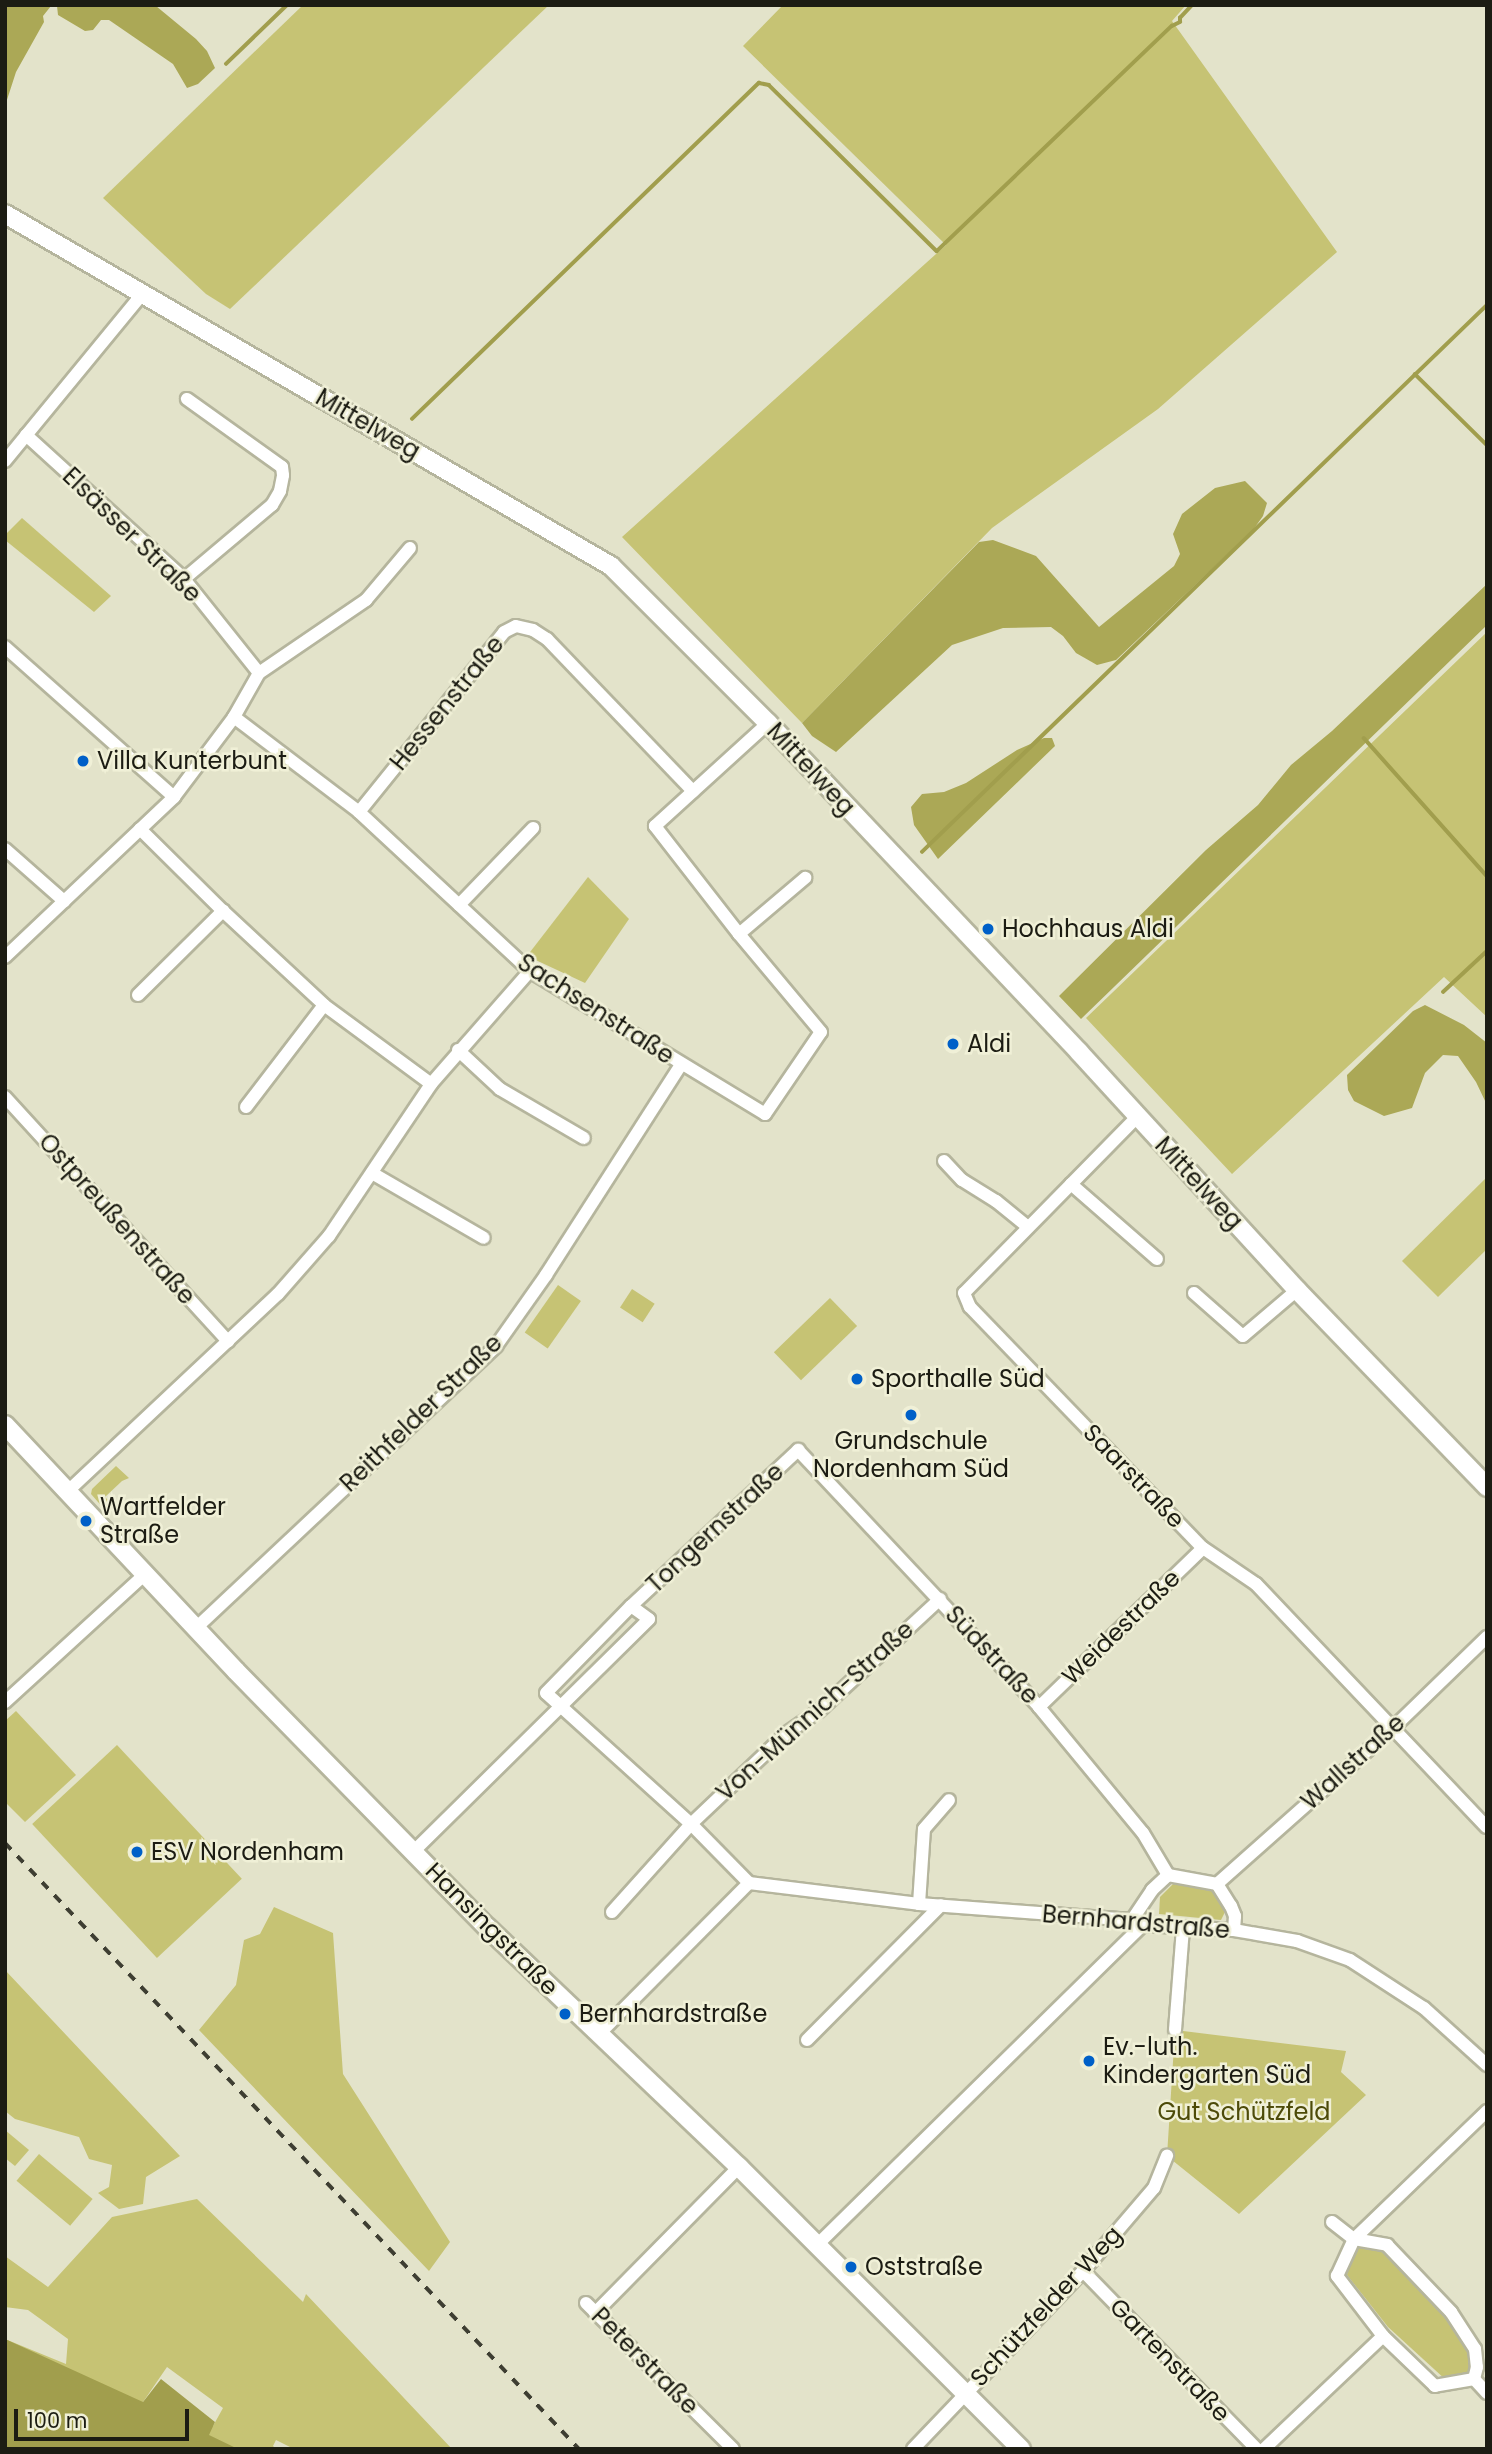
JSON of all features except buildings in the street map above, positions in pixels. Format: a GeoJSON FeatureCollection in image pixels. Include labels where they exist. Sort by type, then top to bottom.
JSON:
{"type":"FeatureCollection","features":[{"type":"Feature","properties":{"kind":"street","name":"Mittelweg"},"geometry":{"type":"LineString","coordinates":[[5,214],[611,566],[768,723],[1138,1116],[1297,1290],[1487,1487]]}},
{"type":"Feature","properties":{"kind":"street"},"geometry":{"type":"LineString","coordinates":[[5,461],[142,294]]}},
{"type":"Feature","properties":{"kind":"street"},"geometry":{"type":"LineString","coordinates":[[184,579],[272,505],[280,491],[283,475],[282,467],[187,399]]}},
{"type":"Feature","properties":{"kind":"street","name":"Elsässer Straße"},"geometry":{"type":"LineString","coordinates":[[26,435],[184,579],[259,674]]}},
{"type":"Feature","properties":{"kind":"street"},"geometry":{"type":"LineString","coordinates":[[5,957],[174,797],[234,717],[259,674],[366,600],[410,548]]}},
{"type":"Feature","properties":{"kind":"street","name":"Hessenstraße"},"geometry":{"type":"LineString","coordinates":[[359,812],[504,632],[516,626],[533,630],[547,639],[693,791]]}},
{"type":"Feature","properties":{"kind":"street"},"geometry":{"type":"LineString","coordinates":[[5,647],[174,797]]}},
{"type":"Feature","properties":{"kind":"street","name":"Sachsenstraße"},"geometry":{"type":"LineString","coordinates":[[234,717],[359,812],[530,971],[765,1114],[821,1032],[739,934],[655,826],[768,723]]}},
{"type":"Feature","properties":{"kind":"street"},"geometry":{"type":"LineString","coordinates":[[459,905],[533,828]]}},
{"type":"Feature","properties":{"kind":"street"},"geometry":{"type":"LineString","coordinates":[[140,829],[324,1006],[431,1084]]}},
{"type":"Feature","properties":{"kind":"street"},"geometry":{"type":"LineString","coordinates":[[5,849],[64,901]]}},
{"type":"Feature","properties":{"kind":"street"},"geometry":{"type":"LineString","coordinates":[[739,934],[805,878]]}},
{"type":"Feature","properties":{"kind":"street"},"geometry":{"type":"LineString","coordinates":[[138,995],[223,911]]}},
{"type":"Feature","properties":{"kind":"street"},"geometry":{"type":"LineString","coordinates":[[68,1491],[278,1294],[329,1236],[398,1129],[431,1084],[530,971]]}},
{"type":"Feature","properties":{"kind":"street"},"geometry":{"type":"LineString","coordinates":[[246,1107],[324,1006]]}},
{"type":"Feature","properties":{"kind":"street"},"geometry":{"type":"LineString","coordinates":[[458,1050],[500,1089],[584,1138]]}},
{"type":"Feature","properties":{"kind":"street","name":"Reithfelder Straße"},"geometry":{"type":"LineString","coordinates":[[196,1628],[496,1346],[546,1275],[681,1065]]}},
{"type":"Feature","properties":{"kind":"street","name":"Ostpreußenstraße"},"geometry":{"type":"LineString","coordinates":[[5,1097],[228,1341]]}},
{"type":"Feature","properties":{"kind":"street","name":"Saarstraße"},"geometry":{"type":"LineString","coordinates":[[1138,1116],[964,1293],[970,1307],[1203,1548],[1256,1584],[1487,1828]]}},
{"type":"Feature","properties":{"kind":"street"},"geometry":{"type":"LineString","coordinates":[[944,1161],[962,1180],[996,1201],[1028,1227]]}},
{"type":"Feature","properties":{"kind":"street"},"geometry":{"type":"LineString","coordinates":[[372,1172],[484,1238]]}},
{"type":"Feature","properties":{"kind":"street"},"geometry":{"type":"LineString","coordinates":[[1071,1184],[1157,1259]]}},
{"type":"Feature","properties":{"kind":"street"},"geometry":{"type":"LineString","coordinates":[[1194,1293],[1243,1336],[1297,1290]]}},
{"type":"Feature","properties":{"kind":"street","name":"Hansingstraße"},"geometry":{"type":"LineString","coordinates":[[5,1425],[196,1628],[414,1851],[599,2034],[739,2167],[1021,2449]]}},
{"type":"Feature","properties":{"kind":"street","name":"Südstraße"},"geometry":{"type":"LineString","coordinates":[[798,1450],[1039,1707],[1143,1833],[1168,1875]]}},
{"type":"Feature","properties":{"kind":"street","name":"Tongernstraße"},"geometry":{"type":"LineString","coordinates":[[562,1706],[546,1693],[631,1606],[798,1450]]}},
{"type":"Feature","properties":{"kind":"street","name":"Weidestraße"},"geometry":{"type":"LineString","coordinates":[[1039,1707],[1203,1548]]}},
{"type":"Feature","properties":{"kind":"street"},"geometry":{"type":"LineString","coordinates":[[5,1702],[145,1574]]}},
{"type":"Feature","properties":{"kind":"street","name":"Von-Münnich-Straße"},"geometry":{"type":"LineString","coordinates":[[612,1912],[691,1824],[787,1733],[819,1711],[940,1599]]}},
{"type":"Feature","properties":{"kind":"street","name":"Tongernstraße"},"geometry":{"type":"LineString","coordinates":[[414,1851],[649,1619],[631,1606]]}},
{"type":"Feature","properties":{"kind":"street","name":"Wallstraße"},"geometry":{"type":"LineString","coordinates":[[1217,1884],[1393,1728],[1487,1637]]}},
{"type":"Feature","properties":{"kind":"street"},"geometry":{"type":"LineString","coordinates":[[562,1706],[691,1824],[749,1883],[599,2034]]}},
{"type":"Feature","properties":{"kind":"street"},"geometry":{"type":"LineString","coordinates":[[919,1904],[924,1829],[949,1800]]}},
{"type":"Feature","properties":{"kind":"street"},"geometry":{"type":"LineString","coordinates":[[817,2245],[1137,1923],[1152,1890],[1168,1875],[1217,1884],[1235,1916],[1234,1930]]}},
{"type":"Feature","properties":{"kind":"street","name":"Bernhardstraße"},"geometry":{"type":"LineString","coordinates":[[749,1883],[919,1904],[1183,1928],[1234,1930],[1297,1941],[1350,1960],[1424,2008],[1487,2065]]}},
{"type":"Feature","properties":{"kind":"street"},"geometry":{"type":"LineString","coordinates":[[807,2040],[941,1905]]}},
{"type":"Feature","properties":{"kind":"street"},"geometry":{"type":"LineString","coordinates":[[1175,2031],[1183,1928]]}},
{"type":"Feature","properties":{"kind":"street"},"geometry":{"type":"LineString","coordinates":[[1479,2368],[1435,2386],[1383,2336],[1337,2276],[1354,2239],[1487,2111]]}},
{"type":"Feature","properties":{"kind":"street","name":"Schützfelder Weg"},"geometry":{"type":"LineString","coordinates":[[913,2449],[965,2391],[1083,2271],[1154,2188],[1167,2156]]}},
{"type":"Feature","properties":{"kind":"street"},"geometry":{"type":"LineString","coordinates":[[595,2314],[739,2167]]}},
{"type":"Feature","properties":{"kind":"street"},"geometry":{"type":"LineString","coordinates":[[1332,2222],[1354,2239],[1387,2245],[1451,2312],[1475,2349],[1487,2393]]}},
{"type":"Feature","properties":{"kind":"street","name":"Gartenstraße"},"geometry":{"type":"LineString","coordinates":[[1083,2271],[1257,2449]]}},
{"type":"Feature","properties":{"kind":"street","name":"Peterstraße"},"geometry":{"type":"LineString","coordinates":[[586,2303],[733,2449]]}},
{"type":"Feature","properties":{"kind":"street"},"geometry":{"type":"LineString","coordinates":[[1264,2449],[1383,2336]]}},
{"type":"Feature","properties":{"kind":"green space"},"geometry":{"type":"Polygon","coordinates":[[[303,5],[549,5],[230,309],[206,294],[103,198],[303,5]]]}},
{"type":"Feature","properties":{"kind":"green space"},"geometry":{"type":"Polygon","coordinates":[[[783,5],[1186,5],[1172,21],[1337,252],[1158,409],[992,528],[802,723],[622,537],[946,245],[743,46],[783,5]]]}},
{"type":"Feature","properties":{"kind":"green space"},"geometry":{"type":"Polygon","coordinates":[[[22,518],[111,596],[94,612],[5,540],[5,535],[22,518]]]}},
{"type":"Feature","properties":{"kind":"green space"},"geometry":{"type":"Polygon","coordinates":[[[1487,632],[1487,1017],[1444,977],[1232,1174],[1086,1018],[1487,632]]]}},
{"type":"Feature","properties":{"kind":"green space"},"geometry":{"type":"Polygon","coordinates":[[[588,877],[629,919],[585,983],[527,956],[588,877]]]}},
{"type":"Feature","properties":{"kind":"green space"},"geometry":{"type":"Polygon","coordinates":[[[1487,1177],[1487,1249],[1438,1297],[1402,1261],[1487,1177]]]}},
{"type":"Feature","properties":{"kind":"green space"},"geometry":{"type":"Polygon","coordinates":[[[558,1285],[581,1301],[548,1349],[525,1333],[558,1285]]]}},
{"type":"Feature","properties":{"kind":"green space"},"geometry":{"type":"Polygon","coordinates":[[[632,1289],[655,1304],[643,1322],[620,1307],[632,1289]]]}},
{"type":"Feature","properties":{"kind":"green space"},"geometry":{"type":"Polygon","coordinates":[[[830,1298],[857,1326],[801,1380],[774,1352],[830,1298]]]}},
{"type":"Feature","properties":{"kind":"green space"},"geometry":{"type":"Polygon","coordinates":[[[116,1466],[129,1478],[105,1497],[111,1503],[105,1510],[91,1494],[92,1489],[116,1466]]]}},
{"type":"Feature","properties":{"kind":"green space"},"geometry":{"type":"Polygon","coordinates":[[[16,1711],[76,1775],[25,1822],[5,1802],[5,1721],[16,1711]]]}},
{"type":"Feature","properties":{"kind":"green space","name":"ESV Nordenham"},"geometry":{"type":"Polygon","coordinates":[[[117,1745],[242,1879],[157,1958],[32,1824],[117,1745]]]}},
{"type":"Feature","properties":{"kind":"green space"},"geometry":{"type":"Polygon","coordinates":[[[1174,1883],[1216,1892],[1225,1912],[1221,1920],[1159,1914],[1160,1897],[1174,1883]]]}},
{"type":"Feature","properties":{"kind":"green space"},"geometry":{"type":"Polygon","coordinates":[[[274,1907],[333,1933],[343,2074],[450,2242],[429,2271],[199,2030],[236,1985],[244,1940],[260,1934],[274,1907]]]}},
{"type":"Feature","properties":{"kind":"green space"},"geometry":{"type":"Polygon","coordinates":[[[5,1970],[180,2156],[146,2177],[143,2204],[119,2209],[98,2193],[109,2187],[112,2165],[89,2159],[79,2137],[15,2119],[5,2111],[5,1970]]]}},
{"type":"Feature","properties":{"kind":"green space","name":"Gut Schützfeld"},"geometry":{"type":"Polygon","coordinates":[[[1175,2030],[1346,2051],[1341,2072],[1366,2095],[1239,2214],[1167,2156],[1175,2030]]]}},
{"type":"Feature","properties":{"kind":"green space"},"geometry":{"type":"Polygon","coordinates":[[[5,2130],[29,2150],[15,2166],[5,2158],[5,2130]]]}},
{"type":"Feature","properties":{"kind":"green space"},"geometry":{"type":"Polygon","coordinates":[[[39,2154],[93,2199],[70,2226],[17,2181],[39,2154]]]}},
{"type":"Feature","properties":{"kind":"green space"},"geometry":{"type":"Polygon","coordinates":[[[197,2199],[303,2302],[306,2294],[452,2449],[294,2449],[276,2440],[273,2446],[276,2449],[5,2449],[5,2339],[66,2364],[68,2339],[28,2310],[5,2307],[5,2256],[48,2287],[112,2217],[197,2199]],[[167,2367],[143,2402],[213,2426],[223,2408],[167,2367]]]}},
{"type":"Feature","properties":{"kind":"green space"},"geometry":{"type":"Polygon","coordinates":[[[1360,2243],[1387,2248],[1449,2313],[1475,2363],[1472,2376],[1446,2380],[1388,2327],[1347,2275],[1349,2257],[1360,2243]]]}},
{"type":"Feature","properties":{"kind":"shaded area"},"geometry":{"type":"Polygon","coordinates":[[[5,5],[156,6],[196,39],[207,51],[215,68],[198,84],[187,88],[173,64],[109,20],[101,20],[93,30],[85,31],[58,15],[57,6],[51,6],[43,16],[44,22],[16,72],[5,106],[5,5]]]}},
{"type":"Feature","properties":{"kind":"shaded area"},"geometry":{"type":"Polygon","coordinates":[[[1245,481],[1267,503],[1263,516],[1253,530],[1116,660],[1097,665],[1076,653],[1063,636],[1051,627],[1003,628],[952,645],[836,752],[812,736],[802,723],[979,542],[993,540],[1036,556],[1099,627],[1174,566],[1180,554],[1173,534],[1182,514],[1215,488],[1245,481]]]}},
{"type":"Feature","properties":{"kind":"shaded area"},"geometry":{"type":"Polygon","coordinates":[[[1487,584],[1487,625],[1081,1019],[1059,996],[1206,850],[1258,805],[1291,765],[1332,731],[1487,584]]]}},
{"type":"Feature","properties":{"kind":"shaded area"},"geometry":{"type":"Polygon","coordinates":[[[1044,738],[1052,738],[1055,746],[938,859],[914,825],[911,807],[922,794],[944,792],[966,783],[1017,750],[1044,738]]]}},
{"type":"Feature","properties":{"kind":"shaded area"},"geometry":{"type":"Polygon","coordinates":[[[1425,1005],[1464,1025],[1487,1043],[1487,1105],[1476,1082],[1458,1056],[1443,1055],[1425,1073],[1412,1108],[1384,1116],[1354,1101],[1348,1090],[1347,1075],[1413,1011],[1425,1005]]]}},
{"type":"Feature","properties":{"kind":"shaded area"},"geometry":{"type":"Polygon","coordinates":[[[5,2339],[143,2402],[161,2379],[215,2422],[209,2435],[238,2449],[5,2449],[5,2339]]]}},
{"type":"Feature","properties":{"kind":"waterway"},"geometry":{"type":"LineString","coordinates":[[226,64],[287,5]]}},
{"type":"Feature","properties":{"kind":"waterway"},"geometry":{"type":"LineString","coordinates":[[412,419],[759,83],[769,85],[937,251],[1172,26],[1180,22],[1180,18],[1192,5]]}},
{"type":"Feature","properties":{"kind":"waterway"},"geometry":{"type":"LineString","coordinates":[[922,852],[1487,305]]}},
{"type":"Feature","properties":{"kind":"waterway"},"geometry":{"type":"LineString","coordinates":[[1415,374],[1487,445]]}},
{"type":"Feature","properties":{"kind":"waterway"},"geometry":{"type":"LineString","coordinates":[[1364,738],[1487,876]]}},
{"type":"Feature","properties":{"kind":"waterway"},"geometry":{"type":"LineString","coordinates":[[1443,992],[1487,951]]}},
{"type":"Feature","properties":{"kind":"railway"},"geometry":{"type":"LineString","coordinates":[[5,1843],[579,2449]]}},
{"type":"Feature","properties":{"kind":"place","name":"Villa Kunterbunt"},"geometry":{"type":"Point","coordinates":[83,761]}},
{"type":"Feature","properties":{"kind":"place","name":"Hochhaus Aldi"},"geometry":{"type":"Point","coordinates":[988,929]}},
{"type":"Feature","properties":{"kind":"place","name":"Aldi"},"geometry":{"type":"Point","coordinates":[953,1044]}},
{"type":"Feature","properties":{"kind":"place","name":"Sporthalle Süd"},"geometry":{"type":"Point","coordinates":[857,1379]}},
{"type":"Feature","properties":{"kind":"place","name":"Grundschule Nordenham Süd"},"geometry":{"type":"Point","coordinates":[911,1415]}},
{"type":"Feature","properties":{"kind":"place","name":"Wartfelder Straße"},"geometry":{"type":"Point","coordinates":[86,1521]}},
{"type":"Feature","properties":{"kind":"place","name":"ESV Nordenham"},"geometry":{"type":"Point","coordinates":[137,1852]}},
{"type":"Feature","properties":{"kind":"place","name":"Bernhardstraße"},"geometry":{"type":"Point","coordinates":[565,2014]}},
{"type":"Feature","properties":{"kind":"place","name":"Ev.-luth. Kindergarten Süd"},"geometry":{"type":"Point","coordinates":[1089,2061]}},
{"type":"Feature","properties":{"kind":"place","name":"Oststraße"},"geometry":{"type":"Point","coordinates":[851,2267]}}]}
